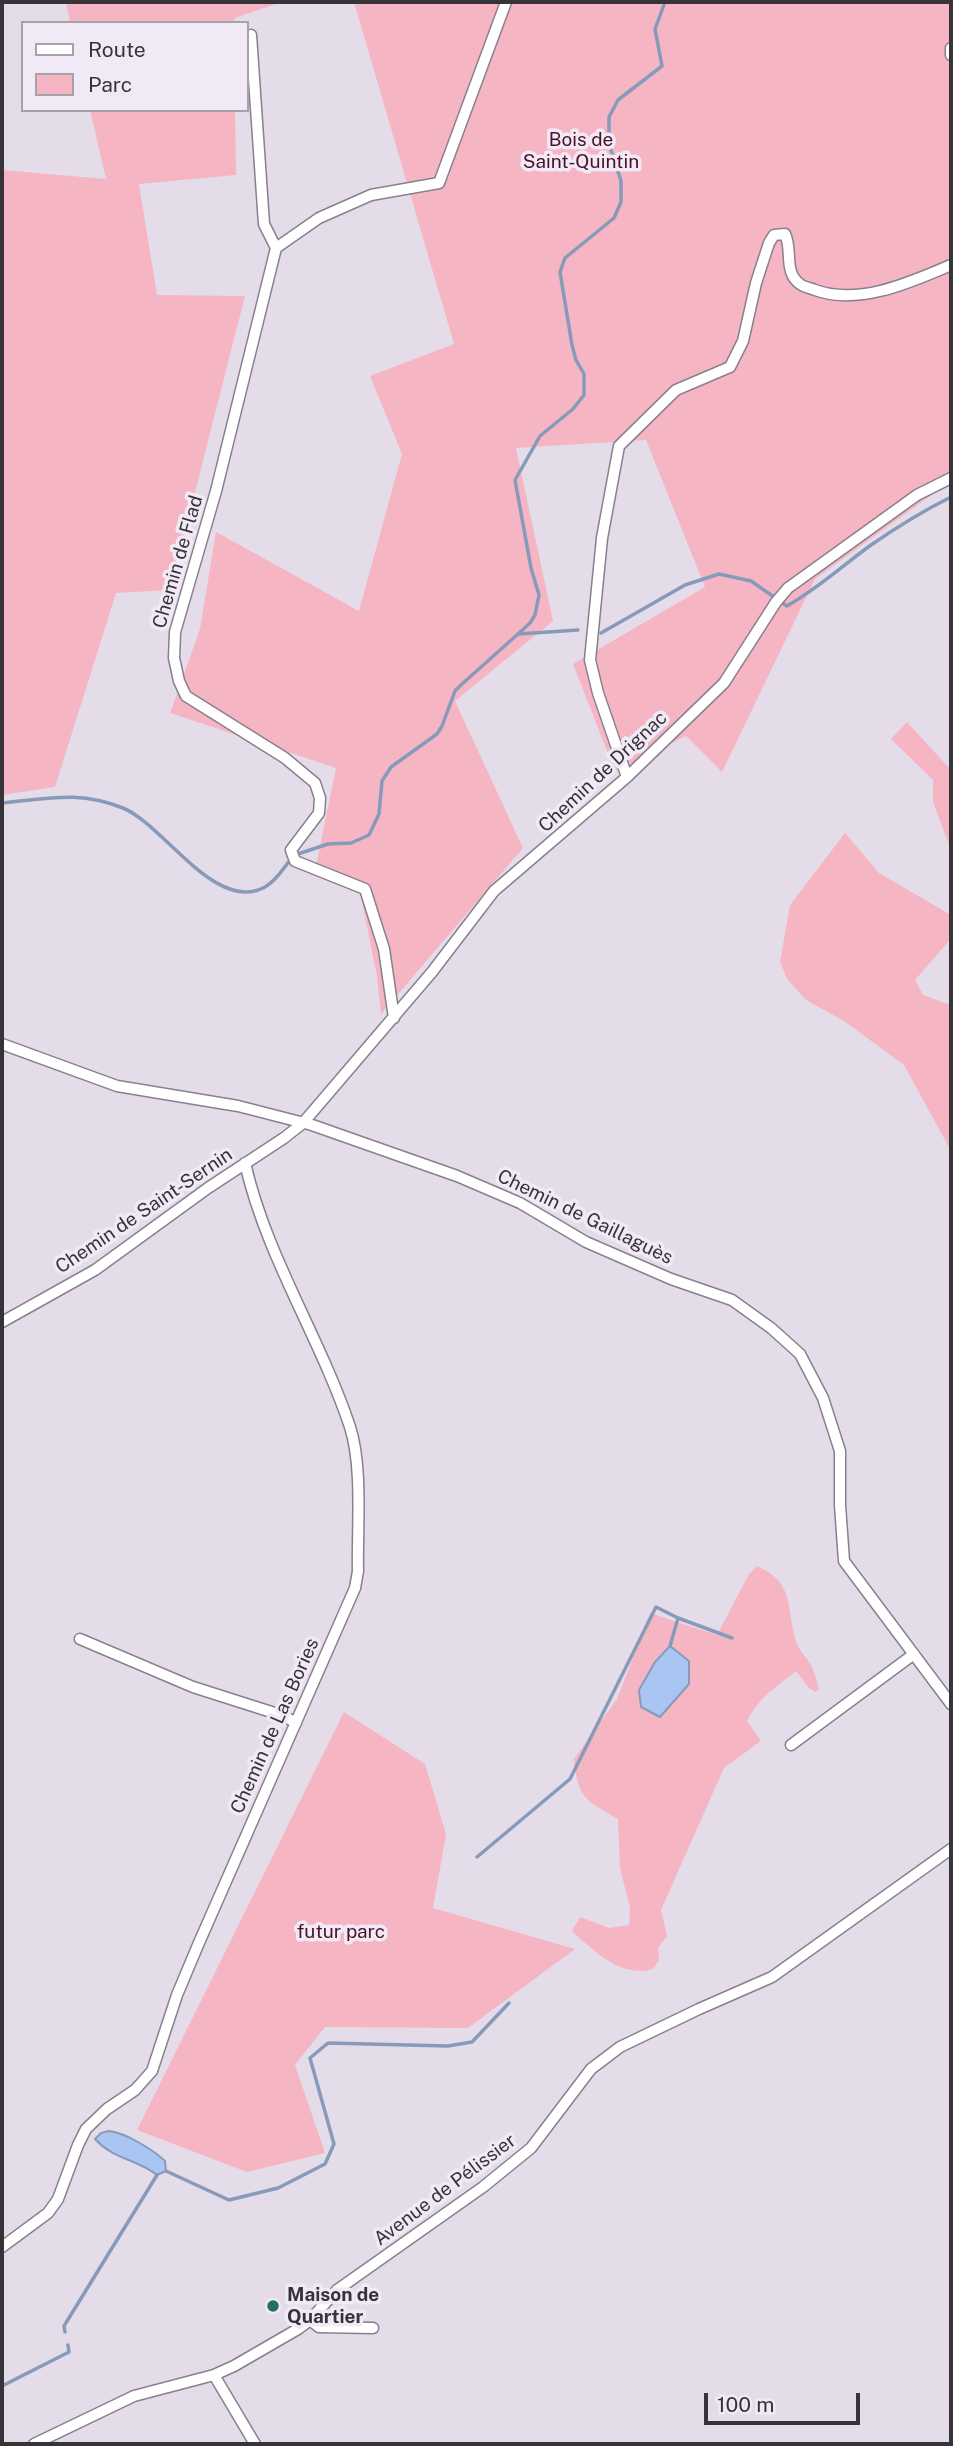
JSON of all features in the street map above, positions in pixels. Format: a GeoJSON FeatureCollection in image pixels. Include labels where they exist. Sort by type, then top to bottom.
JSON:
{"type":"FeatureCollection","features":[{"type":"Feature","properties":{"kind":"street"},"geometry":{"type":"LineString","coordinates":[[251,35],[264,223],[276,248],[319,218],[371,195],[439,183],[506,2]]}},
{"type":"Feature","properties":{"kind":"street"},"geometry":{"type":"LineString","coordinates":[[951,48],[951,55]]}},
{"type":"Feature","properties":{"kind":"street"},"geometry":{"type":"LineString","coordinates":[[627,777],[598,693],[590,660],[602,538],[619,446],[676,390],[730,367],[743,341],[756,283],[774,235],[785,234],[789,242],[789,268],[799,284],[826,294],[858,295],[913,282],[951,265]]}},
{"type":"Feature","properties":{"kind":"street","name":"Chemin de Flad"},"geometry":{"type":"LineString","coordinates":[[276,248],[216,491],[174,632],[174,658],[179,681],[186,696],[285,758],[315,783],[320,798],[319,813],[291,850],[295,861],[365,889],[384,949],[394,1018]]}},
{"type":"Feature","properties":{"kind":"street","name":"Chemin de Drignac"},"geometry":{"type":"LineString","coordinates":[[303,1123],[394,1018],[495,891],[627,777],[724,683],[779,598],[917,495],[951,478]]}},
{"type":"Feature","properties":{"kind":"street","name":"Chemin de Gaillaguès"},"geometry":{"type":"LineString","coordinates":[[2,1044],[117,1086],[238,1106],[303,1123],[457,1175],[520,1203],[586,1242],[671,1279],[732,1300],[771,1328],[800,1354],[823,1398],[841,1451],[840,1506],[844,1560],[951,1704]]}},
{"type":"Feature","properties":{"kind":"street","name":"Chemin de Saint-Sernin"},"geometry":{"type":"LineString","coordinates":[[2,1322],[95,1270],[245,1163],[284,1139],[303,1123]]}},
{"type":"Feature","properties":{"kind":"street","name":"Chemin de Las Bories"},"geometry":{"type":"LineString","coordinates":[[2,2247],[48,2213],[58,2199],[86,2129],[107,2109],[135,2090],[152,2071],[177,1995],[198,1945],[355,1588],[358,1571],[357,1466],[351,1429],[304,1315],[271,1245],[253,1197],[245,1163]]}},
{"type":"Feature","properties":{"kind":"street"},"geometry":{"type":"LineString","coordinates":[[80,1639],[193,1686],[284,1716],[296,1723]]}},
{"type":"Feature","properties":{"kind":"street"},"geometry":{"type":"LineString","coordinates":[[791,1745],[914,1654]]}},
{"type":"Feature","properties":{"kind":"street","name":"Avenue de Pélissier"},"geometry":{"type":"LineString","coordinates":[[34,2444],[134,2396],[214,2375],[258,2353],[310,2320],[337,2290],[483,2187],[531,2148],[591,2069],[602,2059],[620,2047],[699,2008],[772,1977],[951,1849]]}},
{"type":"Feature","properties":{"kind":"street"},"geometry":{"type":"LineString","coordinates":[[310,2320],[319,2327],[373,2329]]}},
{"type":"Feature","properties":{"kind":"street"},"geometry":{"type":"LineString","coordinates":[[214,2375],[255,2444]]}},
{"type":"Feature","properties":{"kind":"green space"},"geometry":{"type":"Polygon","coordinates":[[[66,2],[282,2],[235,18],[234,21],[70,21],[66,2]]]}},
{"type":"Feature","properties":{"kind":"green space","name":"Bois de Saint-Quintin"},"geometry":{"type":"Polygon","coordinates":[[[354,2],[951,2],[951,481],[815,579],[722,772],[686,736],[615,771],[573,664],[705,587],[646,440],[516,448],[553,621],[455,701],[523,848],[381,1014],[377,976],[359,887],[316,866],[336,768],[170,713],[200,629],[216,532],[359,611],[402,454],[370,376],[454,344],[354,2]]]}},
{"type":"Feature","properties":{"kind":"green space"},"geometry":{"type":"Polygon","coordinates":[[[90,112],[235,112],[236,175],[139,184],[157,295],[245,296],[170,590],[116,593],[55,787],[2,795],[2,170],[106,179],[90,112]]]}},
{"type":"Feature","properties":{"kind":"green space"},"geometry":{"type":"Polygon","coordinates":[[[907,722],[951,770],[951,850],[933,802],[933,780],[891,739],[907,722]]]}},
{"type":"Feature","properties":{"kind":"green space"},"geometry":{"type":"Polygon","coordinates":[[[845,833],[879,873],[951,915],[951,936],[948,942],[915,980],[923,995],[951,1005],[951,1151],[904,1065],[844,1021],[806,1000],[787,979],[780,962],[790,905],[845,833]]]}},
{"type":"Feature","properties":{"kind":"green space"},"geometry":{"type":"Polygon","coordinates":[[[757,1566],[770,1573],[784,1589],[797,1644],[812,1667],[819,1689],[816,1692],[809,1688],[796,1671],[757,1705],[747,1721],[761,1741],[724,1768],[661,1910],[667,1936],[658,1948],[659,1960],[653,1969],[630,1970],[599,1955],[572,1931],[580,1917],[609,1928],[629,1925],[630,1908],[620,1868],[618,1819],[598,1808],[586,1797],[578,1782],[574,1759],[617,1699],[650,1613],[717,1635],[749,1574],[757,1566]]]}},
{"type":"Feature","properties":{"kind":"green space","name":"futur parc"},"geometry":{"type":"Polygon","coordinates":[[[344,1712],[425,1764],[446,1834],[433,1908],[575,1949],[468,2028],[325,2027],[295,2065],[325,2153],[247,2172],[137,2130],[344,1712]]]}},
{"type":"Feature","properties":{"kind":"water"},"geometry":{"type":"Polygon","coordinates":[[[670,1646],[689,1661],[689,1684],[660,1717],[641,1707],[639,1690],[655,1662],[670,1646]]]}},
{"type":"Feature","properties":{"kind":"water"},"geometry":{"type":"Polygon","coordinates":[[[109,2131],[131,2138],[153,2152],[165,2161],[166,2171],[157,2175],[102,2146],[95,2139],[101,2133],[109,2131]]]}},
{"type":"Feature","properties":{"kind":"waterway"},"geometry":{"type":"LineString","coordinates":[[518,634],[535,615],[539,595],[531,568],[515,480],[540,436],[573,409],[584,395],[584,374],[572,345],[560,272],[565,258],[614,218],[621,202],[621,181],[609,144],[609,117],[618,100],[662,66],[655,29],[665,2]]}},
{"type":"Feature","properties":{"kind":"waterway"},"geometry":{"type":"LineString","coordinates":[[601,633],[685,585],[719,574],[751,581],[787,606],[881,538],[951,497]]}},
{"type":"Feature","properties":{"kind":"waterway"},"geometry":{"type":"LineString","coordinates":[[298,854],[328,844],[351,843],[369,835],[379,814],[382,781],[391,767],[437,734],[455,691],[518,634],[578,630]]}},
{"type":"Feature","properties":{"kind":"waterway"},"geometry":{"type":"LineString","coordinates":[[2,803],[77,797],[123,808],[139,817],[209,878],[228,888],[247,892],[265,887],[290,860]]}},
{"type":"Feature","properties":{"kind":"waterway"},"geometry":{"type":"LineString","coordinates":[[477,1857],[570,1779],[656,1607],[678,1618]]}},
{"type":"Feature","properties":{"kind":"waterway"},"geometry":{"type":"LineString","coordinates":[[670,1646],[678,1618],[732,1638]]}},
{"type":"Feature","properties":{"kind":"waterway"},"geometry":{"type":"LineString","coordinates":[[166,2171],[229,2200],[278,2188],[325,2164],[334,2144],[310,2058],[328,2043],[448,2046],[472,2042],[509,2003]]}},
{"type":"Feature","properties":{"kind":"waterway"},"geometry":{"type":"LineString","coordinates":[[65,2332],[64,2326],[157,2175]]}},
{"type":"Feature","properties":{"kind":"waterway"},"geometry":{"type":"LineString","coordinates":[[2,2386],[69,2352],[68,2345]]}},
{"type":"Feature","properties":{"kind":"place","name":"Maison de Quartier"},"geometry":{"type":"Point","coordinates":[273,2306]}}]}
